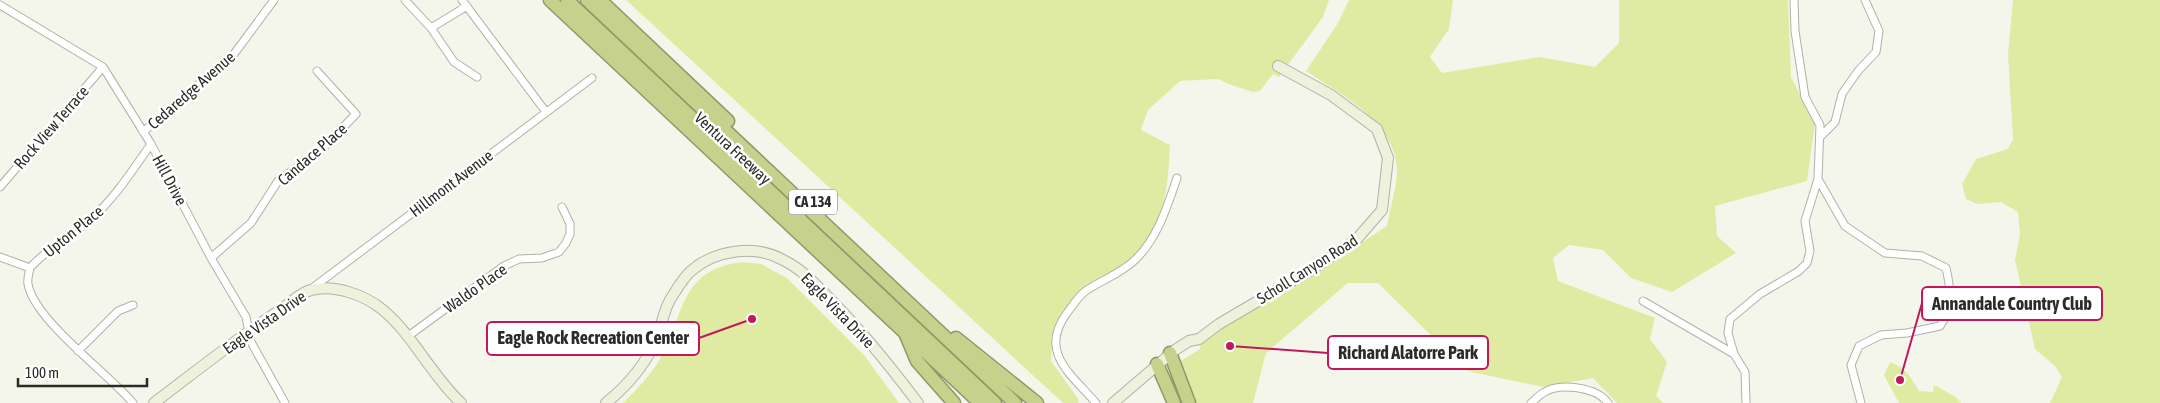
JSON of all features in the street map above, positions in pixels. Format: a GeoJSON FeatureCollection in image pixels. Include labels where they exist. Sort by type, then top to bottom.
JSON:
{"type":"FeatureCollection","features":[{"type":"Feature","properties":{"kind":"highway","name":"Ventura Freeway"},"geometry":{"type":"LineString","coordinates":[[550,0],[980,403]]}},
{"type":"Feature","properties":{"kind":"highway"},"geometry":{"type":"LineString","coordinates":[[567,0],[995,403]]}},
{"type":"Feature","properties":{"kind":"highway"},"geometry":{"type":"LineString","coordinates":[[587,0],[1015,403]]}},
{"type":"Feature","properties":{"kind":"highway","name":"Ventura Freeway"},"geometry":{"type":"LineString","coordinates":[[600,0],[1025,403]]}},
{"type":"Feature","properties":{"kind":"highway"},"geometry":{"type":"LineString","coordinates":[[904,331],[916,361],[954,403]]}},
{"type":"Feature","properties":{"kind":"highway"},"geometry":{"type":"LineString","coordinates":[[956,338],[1038,403]]}},
{"type":"Feature","properties":{"kind":"highway"},"geometry":{"type":"LineString","coordinates":[[1170,354],[1189,403]]}},
{"type":"Feature","properties":{"kind":"highway"},"geometry":{"type":"LineString","coordinates":[[1158,364],[1174,403]]}},
{"type":"Feature","properties":{"kind":"street"},"geometry":{"type":"LineString","coordinates":[[0,5],[2,0]]}},
{"type":"Feature","properties":{"kind":"street","name":"Cedaredge Avenue"},"geometry":{"type":"LineString","coordinates":[[143,132],[234,54],[274,0]]}},
{"type":"Feature","properties":{"kind":"street"},"geometry":{"type":"LineString","coordinates":[[405,0],[431,28],[454,62],[477,77]]}},
{"type":"Feature","properties":{"kind":"street"},"geometry":{"type":"LineString","coordinates":[[1746,403],[1745,372],[1734,354],[1728,333],[1730,319],[1760,294],[1799,271],[1806,263],[1810,251],[1805,221],[1818,179],[1820,125],[1805,97],[1795,31],[1794,0]]}},
{"type":"Feature","properties":{"kind":"street"},"geometry":{"type":"LineString","coordinates":[[1820,137],[1835,122],[1842,94],[1858,71],[1876,52],[1880,31],[1864,0]]}},
{"type":"Feature","properties":{"kind":"street"},"geometry":{"type":"LineString","coordinates":[[431,28],[464,3],[546,112]]}},
{"type":"Feature","properties":{"kind":"street","name":"Hill Drive"},"geometry":{"type":"LineString","coordinates":[[0,5],[102,67],[151,144],[211,258],[246,317],[251,342],[285,403]]}},
{"type":"Feature","properties":{"kind":"street","name":"Scholl Canyon Road"},"geometry":{"type":"LineString","coordinates":[[1113,403],[1170,354],[1189,342],[1199,339],[1219,324],[1314,268],[1356,240],[1382,210],[1388,158],[1377,129],[1331,95],[1278,66]]}},
{"type":"Feature","properties":{"kind":"street","name":"Rock View Terrace"},"geometry":{"type":"LineString","coordinates":[[0,187],[102,67]]}},
{"type":"Feature","properties":{"kind":"street","name":"Candace Place"},"geometry":{"type":"LineString","coordinates":[[211,258],[251,223],[278,181],[322,150],[356,114],[317,71]]}},
{"type":"Feature","properties":{"kind":"street","name":"Hillmont Avenue"},"geometry":{"type":"LineString","coordinates":[[311,290],[592,78]]}},
{"type":"Feature","properties":{"kind":"street","name":"Upton Place"},"geometry":{"type":"LineString","coordinates":[[132,403],[120,388],[78,352],[33,298],[28,283],[30,268],[39,258],[89,221],[104,207],[151,144]]}},
{"type":"Feature","properties":{"kind":"street"},"geometry":{"type":"LineString","coordinates":[[1096,403],[1061,362],[1055,352],[1056,334],[1063,319],[1086,291],[1125,270],[1138,258],[1164,218],[1177,178]]}},
{"type":"Feature","properties":{"kind":"street"},"geometry":{"type":"LineString","coordinates":[[1818,179],[1845,226],[1884,254],[1922,256],[1946,268],[1952,289],[1946,317],[1940,326],[1907,333],[1881,335],[1859,346],[1851,365],[1861,403]]}},
{"type":"Feature","properties":{"kind":"street","name":"Waldo Place"},"geometry":{"type":"LineString","coordinates":[[407,337],[504,266],[519,259],[542,258],[559,252],[570,234],[570,224],[562,206]]}},
{"type":"Feature","properties":{"kind":"street","name":"Eagle Vista Drive"},"geometry":{"type":"LineString","coordinates":[[606,403],[620,391],[646,359],[656,339],[671,298],[690,272],[705,260],[723,253],[744,251],[763,253],[782,259],[803,272],[862,330],[918,403]]}},
{"type":"Feature","properties":{"kind":"street","name":"Upton Place"},"geometry":{"type":"LineString","coordinates":[[0,257],[30,268]]}},
{"type":"Feature","properties":{"kind":"street","name":"Eagle Vista Drive"},"geometry":{"type":"LineString","coordinates":[[154,403],[249,331],[311,290],[339,289],[357,294],[383,310],[407,337],[435,376],[461,403]]}},
{"type":"Feature","properties":{"kind":"street"},"geometry":{"type":"LineString","coordinates":[[1642,302],[1734,354]]}},
{"type":"Feature","properties":{"kind":"street"},"geometry":{"type":"LineString","coordinates":[[78,352],[118,310],[133,305]]}},
{"type":"Feature","properties":{"kind":"street"},"geometry":{"type":"LineString","coordinates":[[1531,403],[1544,391],[1571,387],[1588,390],[1605,398],[1608,403]]}},
{"type":"Feature","properties":{"kind":"green space"},"geometry":{"type":"Polygon","coordinates":[[[626,0],[1329,0],[1323,17],[1279,77],[1273,74],[1260,91],[1253,92],[1218,79],[1180,81],[1148,110],[1141,130],[1170,145],[1163,206],[1148,241],[1138,253],[1127,263],[1087,288],[1075,298],[1064,309],[1056,323],[1052,337],[1051,361],[1079,400],[1078,403],[1063,403],[626,0]]]}},
{"type":"Feature","properties":{"kind":"green space"},"geometry":{"type":"Polygon","coordinates":[[[1349,0],[1453,0],[1449,29],[1430,57],[1442,73],[1540,57],[1595,67],[1619,43],[1619,0],[1788,0],[1791,77],[1815,123],[1807,181],[1715,206],[1717,236],[1736,253],[1672,292],[1631,278],[1603,250],[1569,245],[1553,258],[1558,281],[1655,318],[1650,339],[1667,362],[1656,396],[1663,403],[1617,403],[1593,378],[1543,387],[1467,371],[1378,283],[1348,283],[1266,353],[1253,403],[1192,403],[1179,362],[1200,349],[1199,339],[1271,292],[1270,303],[1387,226],[1395,190],[1397,169],[1394,152],[1387,137],[1364,111],[1306,71],[1338,23],[1349,0]]]}},
{"type":"Feature","properties":{"kind":"green space"},"geometry":{"type":"Polygon","coordinates":[[[2013,0],[2160,0],[2160,403],[2050,403],[2062,377],[2055,366],[2035,349],[2015,260],[2020,234],[2018,212],[2001,202],[1977,204],[1966,199],[1962,184],[1976,159],[2008,149],[2013,139],[2008,54],[2013,0]]]}},
{"type":"Feature","properties":{"kind":"green space"},"geometry":{"type":"Polygon","coordinates":[[[743,262],[761,264],[787,278],[864,355],[899,403],[623,403],[648,377],[660,359],[680,310],[695,284],[707,274],[722,266],[743,262]]]}},
{"type":"Feature","properties":{"kind":"green space"},"geometry":{"type":"Polygon","coordinates":[[[1890,362],[1908,374],[1919,391],[1933,392],[1934,385],[1956,397],[1961,403],[1899,403],[1884,375],[1890,362]]]}},
{"type":"Feature","properties":{"kind":"place","name":"Eagle Rock Recreation Center"},"geometry":{"type":"Point","coordinates":[752,319]}},
{"type":"Feature","properties":{"kind":"place","name":"Richard Alatorre Park"},"geometry":{"type":"Point","coordinates":[1230,346]}},
{"type":"Feature","properties":{"kind":"place","name":"Annandale Country Club"},"geometry":{"type":"Point","coordinates":[1900,380]}}]}
